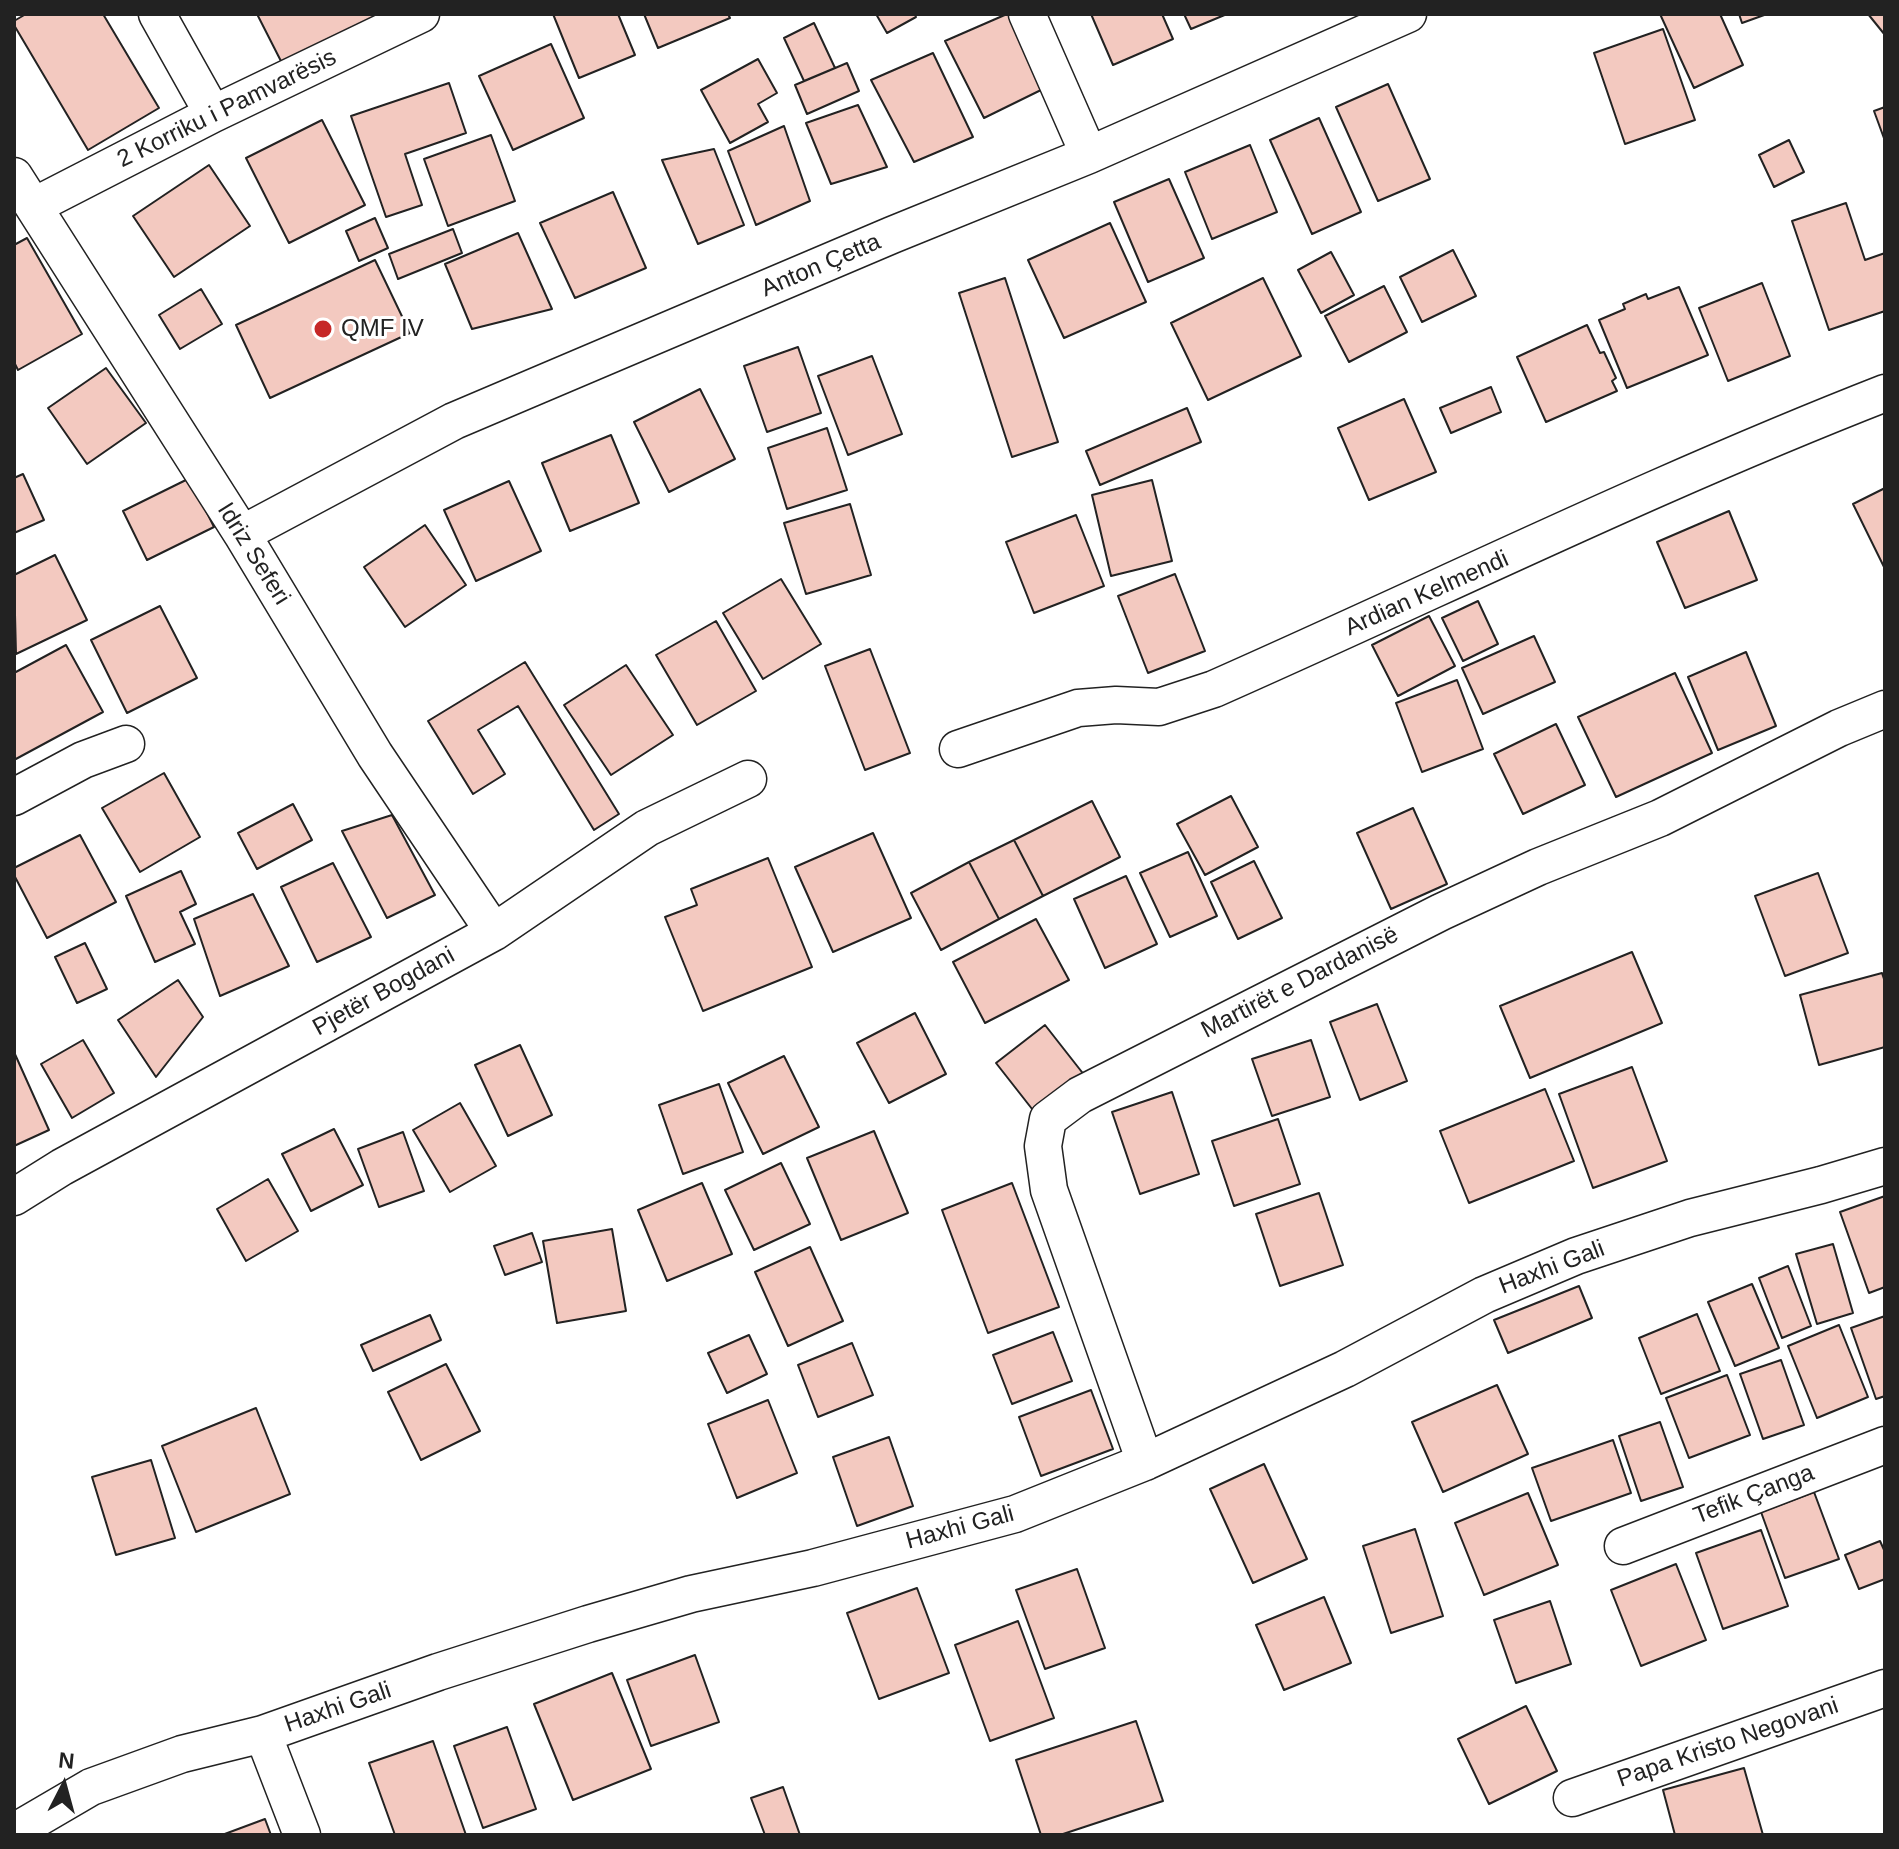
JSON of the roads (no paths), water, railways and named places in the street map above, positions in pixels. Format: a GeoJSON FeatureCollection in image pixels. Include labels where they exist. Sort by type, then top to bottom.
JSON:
{"type":"FeatureCollection","features":[{"type":"Feature","properties":{"kind":"street"},"geometry":{"type":"LineString","coordinates":[[157,14],[213,114]]}},
{"type":"Feature","properties":{"kind":"street","name":"2 Korriku i Pamvarësis"},"geometry":{"type":"LineString","coordinates":[[34,206],[213,114],[421,14]]}},
{"type":"Feature","properties":{"kind":"street"},"geometry":{"type":"LineString","coordinates":[[1027,14],[1089,155]]}},
{"type":"Feature","properties":{"kind":"street","name":"Anton Çetta"},"geometry":{"type":"LineString","coordinates":[[242,534],[454,421],[1089,155],[1408,14]]}},
{"type":"Feature","properties":{"kind":"street","name":"Idriz Seferi"},"geometry":{"type":"LineString","coordinates":[[14,176],[242,534],[375,755],[494,932]]}},
{"type":"Feature","properties":{"kind":"street","name":"Ardian Kelmendi"},"geometry":{"type":"LineString","coordinates":[[958,749],[1078,708],[1116,705],[1159,707],[1214,689],[1597,516],[1885,393]]}},
{"type":"Feature","properties":{"kind":"street","name":"Martirët e Dardanisë"},"geometry":{"type":"LineString","coordinates":[[1145,1462],[1049,1190],[1043,1146],[1048,1119],[1080,1095],[1441,912],[1538,867],[1660,818],[1839,728],[1885,709]]}},
{"type":"Feature","properties":{"kind":"street"},"geometry":{"type":"LineString","coordinates":[[14,797],[83,760],[126,744]]}},
{"type":"Feature","properties":{"kind":"street","name":"Pjetër Bogdani"},"geometry":{"type":"LineString","coordinates":[[14,1197],[62,1167],[494,932],[647,828],[748,779]]}},
{"type":"Feature","properties":{"kind":"street","name":"Haxhi Gali"},"geometry":{"type":"LineString","coordinates":[[14,1832],[91,1787],[182,1754],[263,1734],[438,1672],[603,1619],[691,1594],[813,1568],[1015,1514],[1145,1462],[1345,1369],[1484,1295],[1576,1256],[1690,1218],[1885,1166]]}},
{"type":"Feature","properties":{"kind":"street","name":"Tefik Çanga"},"geometry":{"type":"LineString","coordinates":[[1623,1546],[1885,1445]]}},
{"type":"Feature","properties":{"kind":"street","name":"Papa Kristo Negovani"},"geometry":{"type":"LineString","coordinates":[[1572,1798],[1885,1688]]}},
{"type":"Feature","properties":{"kind":"street"},"geometry":{"type":"LineString","coordinates":[[263,1734],[302,1835]]}},
{"type":"Feature","properties":{"kind":"place","name":"QMF IV"},"geometry":{"type":"Point","coordinates":[323,329]}}]}
